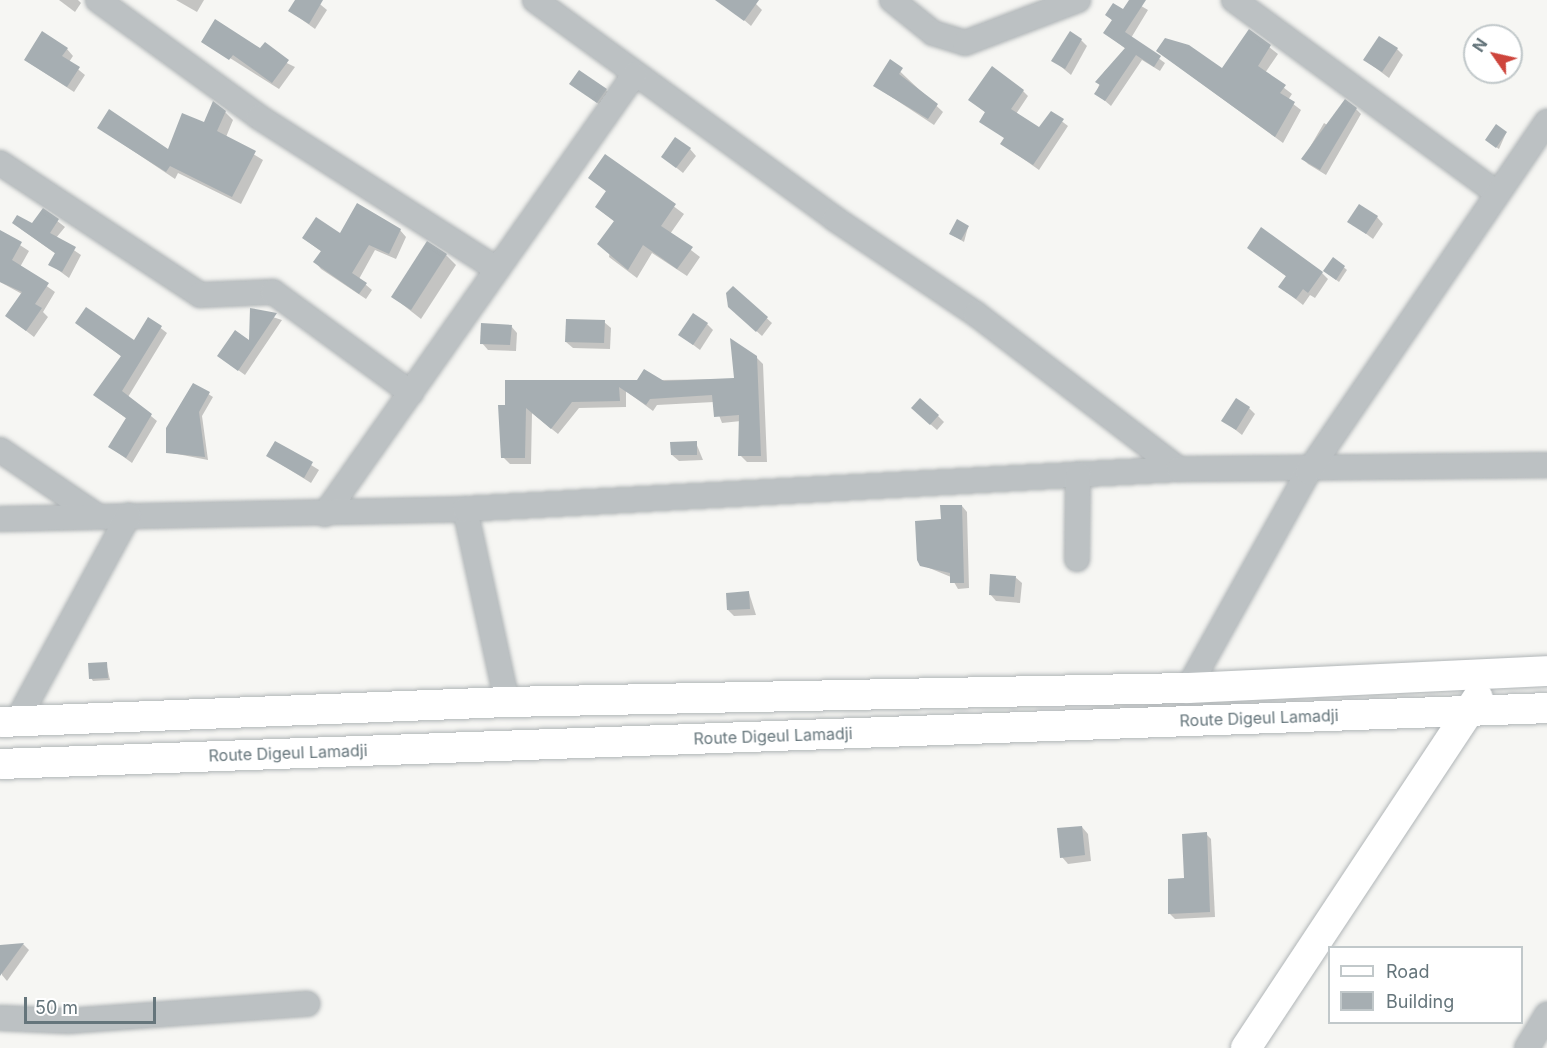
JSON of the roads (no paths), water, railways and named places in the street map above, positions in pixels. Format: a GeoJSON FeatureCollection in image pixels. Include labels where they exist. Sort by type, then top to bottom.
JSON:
{"type":"FeatureCollection","features":[{"type":"Feature","properties":{"kind":"main road","name":"Route Digeul Lamadji"},"geometry":{"type":"LineString","coordinates":[[8,722],[507,702],[1188,688],[1547,670]]}},
{"type":"Feature","properties":{"kind":"main road"},"geometry":{"type":"LineString","coordinates":[[1246,1048],[1496,672]]}},
{"type":"Feature","properties":{"kind":"main road","name":"Route Digeul Lamadji"},"geometry":{"type":"LineString","coordinates":[[0,764],[1547,708]]}},
{"type":"Feature","properties":{"kind":"street"},"geometry":{"type":"LineString","coordinates":[[98,0],[259,117],[497,269]]}},
{"type":"Feature","properties":{"kind":"street"},"geometry":{"type":"LineString","coordinates":[[535,0],[634,75],[976,314],[1179,470]]}},
{"type":"Feature","properties":{"kind":"street"},"geometry":{"type":"LineString","coordinates":[[892,0],[933,33],[965,43],[1078,0]]}},
{"type":"Feature","properties":{"kind":"street"},"geometry":{"type":"LineString","coordinates":[[1234,0],[1497,193]]}},
{"type":"Feature","properties":{"kind":"street"},"geometry":{"type":"LineString","coordinates":[[325,514],[634,75]]}},
{"type":"Feature","properties":{"kind":"street"},"geometry":{"type":"LineString","coordinates":[[1188,688],[1308,472],[1547,122]]}},
{"type":"Feature","properties":{"kind":"street"},"geometry":{"type":"LineString","coordinates":[[0,164],[200,295],[273,292],[411,393]]}},
{"type":"Feature","properties":{"kind":"street"},"geometry":{"type":"LineString","coordinates":[[0,450],[97,516]]}},
{"type":"Feature","properties":{"kind":"street"},"geometry":{"type":"LineString","coordinates":[[0,519],[129,515],[325,514],[465,509],[1179,470],[1308,472],[1547,465]]}},
{"type":"Feature","properties":{"kind":"street"},"geometry":{"type":"LineString","coordinates":[[1077,474],[1077,559]]}},
{"type":"Feature","properties":{"kind":"street"},"geometry":{"type":"LineString","coordinates":[[465,509],[507,702]]}},
{"type":"Feature","properties":{"kind":"street"},"geometry":{"type":"LineString","coordinates":[[8,722],[129,515]]}},
{"type":"Feature","properties":{"kind":"street"},"geometry":{"type":"LineString","coordinates":[[0,1018],[68,1020],[308,1004]]}},
{"type":"Feature","properties":{"kind":"street"},"geometry":{"type":"LineString","coordinates":[[1527,1048],[1547,1015]]}}]}
